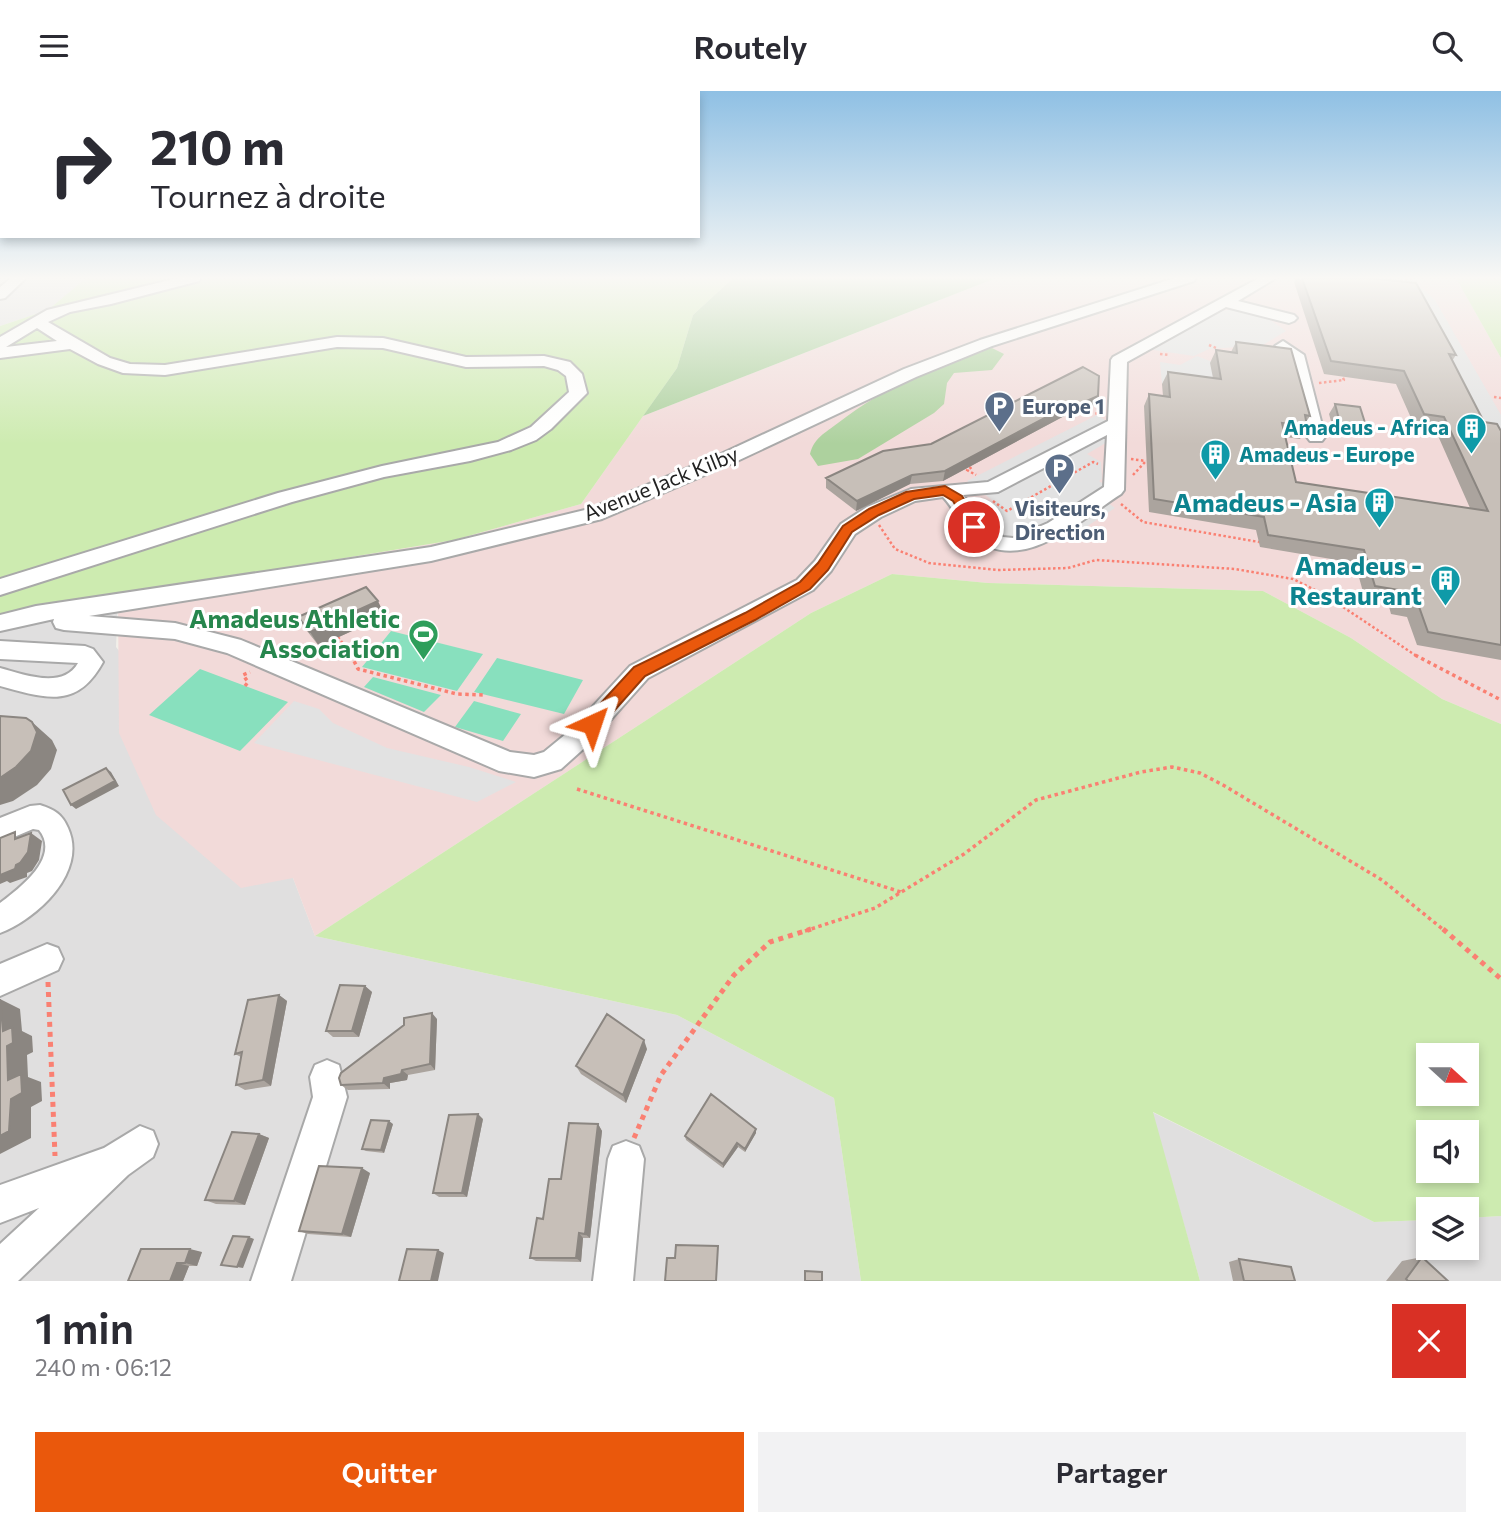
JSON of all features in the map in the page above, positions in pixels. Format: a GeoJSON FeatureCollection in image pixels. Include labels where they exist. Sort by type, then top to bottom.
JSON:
{"type":"FeatureCollection","features":[{"type":"Feature","properties":{"kind":"street"},"geometry":{"type":"LineString","coordinates":[[0,344],[17,334]]}},
{"type":"Feature","properties":{"kind":"street"},"geometry":{"type":"LineString","coordinates":[[0,587],[371,475],[460,458],[522,439],[562,411],[578,393],[574,374],[564,366],[544,361],[466,362],[383,343],[337,342],[165,370],[129,369],[104,361],[57,334]]}},
{"type":"Feature","properties":{"kind":"street","name":"Avenue Jack Kilby"},"geometry":{"type":"LineString","coordinates":[[1,623],[54,618],[431,554],[595,514],[729,458],[910,373],[1016,334]]}},
{"type":"Feature","properties":{"kind":"street"},"geometry":{"type":"LineString","coordinates":[[945,490],[958,499],[974,527],[996,543],[1018,544],[1044,532],[1114,489],[1119,359],[1165,334]]}},
{"type":"Feature","properties":{"kind":"street"},"geometry":{"type":"LineString","coordinates":[[0,353],[72,344]]}},
{"type":"Feature","properties":{"kind":"street"},"geometry":{"type":"LineString","coordinates":[[1283,346],[1296,355],[1316,437]]}},
{"type":"Feature","properties":{"kind":"street"},"geometry":{"type":"LineString","coordinates":[[54,618],[175,631],[233,646],[508,763],[534,766],[552,761],[581,736],[639,672],[805,585],[823,566],[848,529],[874,512],[911,495],[991,488],[1115,425]]}},
{"type":"Feature","properties":{"kind":"street"},"geometry":{"type":"LineString","coordinates":[[0,650],[12,653],[71,651],[85,655],[91,662],[86,674],[70,684],[49,689],[0,677]]}},
{"type":"Feature","properties":{"kind":"street"},"geometry":{"type":"LineString","coordinates":[[0,831],[32,818],[45,817],[53,824],[58,836],[59,856],[50,874],[27,901],[0,919]]}},
{"type":"Feature","properties":{"kind":"street"},"geometry":{"type":"LineString","coordinates":[[0,980],[47,959]]}},
{"type":"Feature","properties":{"kind":"street"},"geometry":{"type":"LineString","coordinates":[[271,1281],[330,1097],[327,1077]]}},
{"type":"Feature","properties":{"kind":"street"},"geometry":{"type":"LineString","coordinates":[[0,1203],[127,1153],[0,1271]]}},
{"type":"Feature","properties":{"kind":"street"},"geometry":{"type":"LineString","coordinates":[[613,1281],[626,1159]]}},
{"type":"Feature","properties":{"kind":"path"},"geometry":{"type":"LineString","coordinates":[[1209,345],[1216,348]]}},
{"type":"Feature","properties":{"kind":"path"},"geometry":{"type":"LineString","coordinates":[[1494,397],[1501,398]]}},
{"type":"Feature","properties":{"kind":"path"},"geometry":{"type":"LineString","coordinates":[[1054,410],[1070,416],[1094,411]]}},
{"type":"Feature","properties":{"kind":"path"},"geometry":{"type":"LineString","coordinates":[[1062,412],[1070,416]]}},
{"type":"Feature","properties":{"kind":"path"},"geometry":{"type":"LineString","coordinates":[[965,461],[972,467],[967,470],[976,475]]}},
{"type":"Feature","properties":{"kind":"path"},"geometry":{"type":"LineString","coordinates":[[988,498],[1007,511],[1093,462],[1105,469]]}},
{"type":"Feature","properties":{"kind":"path"},"geometry":{"type":"LineString","coordinates":[[1113,497],[1143,523],[1259,543]]}},
{"type":"Feature","properties":{"kind":"path"},"geometry":{"type":"LineString","coordinates":[[874,512],[880,529],[895,549],[929,563],[998,570],[1068,568],[1096,560],[1235,569],[1293,579],[1325,595],[1404,650],[1501,700]]}},
{"type":"Feature","properties":{"kind":"path"},"geometry":{"type":"LineString","coordinates":[[338,637],[358,669],[457,694],[486,695]]}},
{"type":"Feature","properties":{"kind":"path"},"geometry":{"type":"LineString","coordinates":[[281,656],[285,649],[299,647],[320,651],[347,649]]}},
{"type":"Feature","properties":{"kind":"path"},"geometry":{"type":"LineString","coordinates":[[245,686],[248,682],[243,675],[254,671]]}},
{"type":"Feature","properties":{"kind":"path"},"geometry":{"type":"LineString","coordinates":[[626,1159],[661,1075],[734,975],[770,942],[875,908],[964,854],[1036,800],[1140,772],[1172,767],[1200,773],[1223,785],[1382,880],[1410,900],[1501,979]]}},
{"type":"Feature","properties":{"kind":"path"},"geometry":{"type":"LineString","coordinates":[[577,789],[901,892]]}},
{"type":"Feature","properties":{"kind":"path"},"geometry":{"type":"LineString","coordinates":[[47,959],[56,1181]]}},
{"type":"Feature","properties":{"kind":"shaded area"},"geometry":{"type":"Polygon","coordinates":[[[854,334],[1487,334],[1501,358],[1501,724],[1442,699],[1351,638],[1263,591],[988,583],[892,574],[811,613],[315,936],[293,878],[241,888],[156,815],[119,733],[118,596],[454,540],[581,504],[643,416],[854,334]]]}},
{"type":"Feature","properties":{"kind":"shaded area"},"geometry":{"type":"Polygon","coordinates":[[[1182,334],[1282,334],[1263,345],[1209,349],[1194,356],[1153,350],[1182,334]]]}},
{"type":"Feature","properties":{"kind":"shaded area"},"geometry":{"type":"Polygon","coordinates":[[[1425,334],[1454,334],[1501,415],[1501,463],[1425,334]]]}},
{"type":"Feature","properties":{"kind":"shaded area"},"geometry":{"type":"Polygon","coordinates":[[[1197,356],[1215,363],[1215,392],[1162,384],[1160,362],[1180,365],[1197,356]]]}},
{"type":"Feature","properties":{"kind":"shaded area","name":"Visiteurs, Direction"},"geometry":{"type":"Polygon","coordinates":[[[1097,415],[1110,423],[1114,438],[1087,454],[1101,462],[1102,479],[1099,481],[1114,490],[1107,502],[1115,508],[1063,542],[1051,536],[1027,549],[996,543],[965,512],[996,503],[967,481],[1097,415]]]}},
{"type":"Feature","properties":{"kind":"shaded area"},"geometry":{"type":"Polygon","coordinates":[[[118,596],[116,647],[293,878],[315,936],[677,1015],[834,1098],[861,1281],[0,1281],[0,615],[118,596]]]}},
{"type":"Feature","properties":{"kind":"shaded area"},"geometry":{"type":"Polygon","coordinates":[[[294,701],[319,709],[333,723],[387,748],[469,767],[516,782],[477,802],[254,743],[294,701]]]}},
{"type":"Feature","properties":{"kind":"shaded area"},"geometry":{"type":"Polygon","coordinates":[[[1152,1112],[1374,1222],[1416,1220],[1416,1260],[1479,1260],[1479,1217],[1501,1216],[1501,1281],[1200,1281],[1152,1112]]]}},
{"type":"Feature","properties":{"kind":"green space"},"geometry":{"type":"Polygon","coordinates":[[[0,334],[687,334],[677,368],[581,504],[454,540],[0,615],[0,334]]]}},
{"type":"Feature","properties":{"kind":"green space"},"geometry":{"type":"Polygon","coordinates":[[[687,334],[854,334],[643,416],[677,368],[687,334]]]}},
{"type":"Feature","properties":{"kind":"green space"},"geometry":{"type":"Polygon","coordinates":[[[1487,334],[1501,334],[1501,358],[1487,334]]]}},
{"type":"Feature","properties":{"kind":"green space"},"geometry":{"type":"Polygon","coordinates":[[[988,346],[1004,354],[992,370],[954,373],[947,383],[944,404],[934,413],[858,459],[818,466],[810,454],[821,436],[874,398],[910,379],[988,346]]]}},
{"type":"Feature","properties":{"kind":"green space"},"geometry":{"type":"Polygon","coordinates":[[[892,574],[988,583],[1263,591],[1351,638],[1442,699],[1501,724],[1501,1216],[1479,1217],[1479,1197],[1416,1197],[1416,1220],[1374,1222],[1153,1112],[1200,1281],[861,1281],[834,1098],[677,1015],[315,936],[811,613],[892,574]]]}},
{"type":"Feature","properties":{"kind":"green space","name":"Amadeus Athletic Association"},"geometry":{"type":"Polygon","coordinates":[[[391,631],[483,654],[457,691],[362,667],[391,631]]]}},
{"type":"Feature","properties":{"kind":"green space","name":"Amadeus Athletic Association"},"geometry":{"type":"Polygon","coordinates":[[[497,658],[583,680],[564,714],[474,692],[497,658]]]}},
{"type":"Feature","properties":{"kind":"green space"},"geometry":{"type":"Polygon","coordinates":[[[200,669],[288,702],[240,751],[149,715],[200,669]]]}},
{"type":"Feature","properties":{"kind":"green space"},"geometry":{"type":"Polygon","coordinates":[[[373,677],[441,695],[424,712],[364,687],[373,677]]]}},
{"type":"Feature","properties":{"kind":"green space"},"geometry":{"type":"Polygon","coordinates":[[[474,701],[521,714],[503,741],[455,727],[474,701]]]}},
{"type":"Feature","properties":{"kind":"building"},"geometry":{"type":"Polygon","coordinates":[[[1321,334],[1444,334],[1456,355],[1449,354],[1484,422],[1497,424],[1501,431],[1501,645],[1428,632],[1418,604],[1402,601],[1398,590],[1375,586],[1364,550],[1268,535],[1264,517],[1154,499],[1149,394],[1170,397],[1168,372],[1221,379],[1216,350],[1237,353],[1236,342],[1291,349],[1310,416],[1305,415],[1307,426],[1282,423],[1296,482],[1488,511],[1444,417],[1424,414],[1404,371],[1331,361],[1321,334]]]}},
{"type":"Feature","properties":{"kind":"building","name":"Europe 1"},"geometry":{"type":"Polygon","coordinates":[[[1083,367],[1099,376],[1098,396],[1080,404],[1071,404],[945,471],[912,475],[857,501],[826,478],[883,451],[931,444],[1083,367]]]}},
{"type":"Feature","properties":{"kind":"building"},"geometry":{"type":"Polygon","coordinates":[[[1335,404],[1360,407],[1366,426],[1340,423],[1335,404]]]}},
{"type":"Feature","properties":{"kind":"building"},"geometry":{"type":"Polygon","coordinates":[[[366,587],[378,601],[310,632],[298,617],[366,587]]]}},
{"type":"Feature","properties":{"kind":"building"},"geometry":{"type":"Polygon","coordinates":[[[0,716],[26,718],[32,722],[37,732],[31,751],[16,767],[0,778],[0,716]]]}},
{"type":"Feature","properties":{"kind":"building"},"geometry":{"type":"Polygon","coordinates":[[[106,768],[115,781],[71,805],[63,790],[106,768]]]}},
{"type":"Feature","properties":{"kind":"building"},"geometry":{"type":"Polygon","coordinates":[[[15,832],[15,839],[31,833],[28,852],[15,869],[0,875],[0,838],[15,832]]]}},
{"type":"Feature","properties":{"kind":"building"},"geometry":{"type":"Polygon","coordinates":[[[340,985],[365,986],[352,1031],[326,1031],[340,985]]]}},
{"type":"Feature","properties":{"kind":"building"},"geometry":{"type":"Polygon","coordinates":[[[279,995],[263,1080],[236,1085],[242,1052],[235,1054],[248,1000],[279,995]]]}},
{"type":"Feature","properties":{"kind":"building"},"geometry":{"type":"Polygon","coordinates":[[[0,999],[3,1031],[12,1027],[13,1043],[7,1046],[8,1080],[21,1074],[22,1093],[11,1099],[9,1131],[0,1136],[0,999]]]}},
{"type":"Feature","properties":{"kind":"building"},"geometry":{"type":"Polygon","coordinates":[[[432,1013],[430,1064],[402,1070],[401,1074],[384,1078],[383,1083],[341,1085],[341,1073],[404,1025],[404,1018],[432,1013]]]}},
{"type":"Feature","properties":{"kind":"building"},"geometry":{"type":"Polygon","coordinates":[[[607,1014],[644,1040],[623,1095],[576,1066],[607,1014]]]}},
{"type":"Feature","properties":{"kind":"building"},"geometry":{"type":"Polygon","coordinates":[[[711,1094],[756,1129],[745,1149],[737,1143],[723,1164],[685,1136],[711,1094]]]}},
{"type":"Feature","properties":{"kind":"building"},"geometry":{"type":"Polygon","coordinates":[[[478,1114],[462,1193],[433,1193],[449,1115],[478,1114]]]}},
{"type":"Feature","properties":{"kind":"building"},"geometry":{"type":"Polygon","coordinates":[[[371,1120],[389,1121],[381,1150],[362,1149],[371,1120]]]}},
{"type":"Feature","properties":{"kind":"building"},"geometry":{"type":"Polygon","coordinates":[[[569,1123],[598,1124],[585,1234],[579,1233],[576,1258],[530,1258],[537,1218],[543,1219],[549,1179],[561,1179],[569,1123]]]}},
{"type":"Feature","properties":{"kind":"building"},"geometry":{"type":"Polygon","coordinates":[[[232,1132],[259,1134],[234,1201],[205,1200],[232,1132]]]}},
{"type":"Feature","properties":{"kind":"building"},"geometry":{"type":"Polygon","coordinates":[[[319,1166],[362,1168],[342,1234],[299,1231],[319,1166]]]}},
{"type":"Feature","properties":{"kind":"building"},"geometry":{"type":"Polygon","coordinates":[[[233,1236],[249,1237],[237,1267],[221,1265],[233,1236]]]}},
{"type":"Feature","properties":{"kind":"building"},"geometry":{"type":"Polygon","coordinates":[[[676,1245],[718,1246],[716,1281],[665,1281],[667,1258],[675,1258],[676,1245]]]}},
{"type":"Feature","properties":{"kind":"building"},"geometry":{"type":"Polygon","coordinates":[[[141,1249],[190,1249],[185,1263],[177,1263],[170,1281],[128,1281],[141,1249]]]}},
{"type":"Feature","properties":{"kind":"building"},"geometry":{"type":"Polygon","coordinates":[[[407,1249],[438,1250],[431,1281],[399,1281],[407,1249]]]}},
{"type":"Feature","properties":{"kind":"building"},"geometry":{"type":"Polygon","coordinates":[[[1239,1259],[1291,1267],[1295,1281],[1244,1281],[1239,1259]]]}},
{"type":"Feature","properties":{"kind":"building"},"geometry":{"type":"Polygon","coordinates":[[[1420,1260],[1425,1260],[1448,1281],[1408,1281],[1406,1279],[1420,1260]]]}},
{"type":"Feature","properties":{"kind":"building"},"geometry":{"type":"Polygon","coordinates":[[[805,1271],[822,1272],[822,1281],[805,1281],[805,1271]]]}},
{"type":"Feature","properties":{"kind":"place","name":"Europe 1"},"geometry":{"type":"Point","coordinates":[999,434]}},
{"type":"Feature","properties":{"kind":"place","name":"Amadeus - Africa"},"geometry":{"type":"Point","coordinates":[1472,455]}},
{"type":"Feature","properties":{"kind":"place","name":"Amadeus - Europe"},"geometry":{"type":"Point","coordinates":[1216,482]}},
{"type":"Feature","properties":{"kind":"place","name":"Visiteurs, Direction"},"geometry":{"type":"Point","coordinates":[1060,496]}},
{"type":"Feature","properties":{"kind":"place","name":"Amadeus - Asia"},"geometry":{"type":"Point","coordinates":[1380,530]}},
{"type":"Feature","properties":{"kind":"place","name":"Amadeus - Restaurant"},"geometry":{"type":"Point","coordinates":[1445,608]}},
{"type":"Feature","properties":{"kind":"place","name":"Amadeus Athletic Association"},"geometry":{"type":"Point","coordinates":[423,661]}},
{"type":"Feature","properties":{"kind":"route"},"geometry":{"type":"LineString","coordinates":[[592,724],[639,672],[805,585],[823,566],[852,525],[897,500],[945,490],[958,499],[974,527]]}}]}
